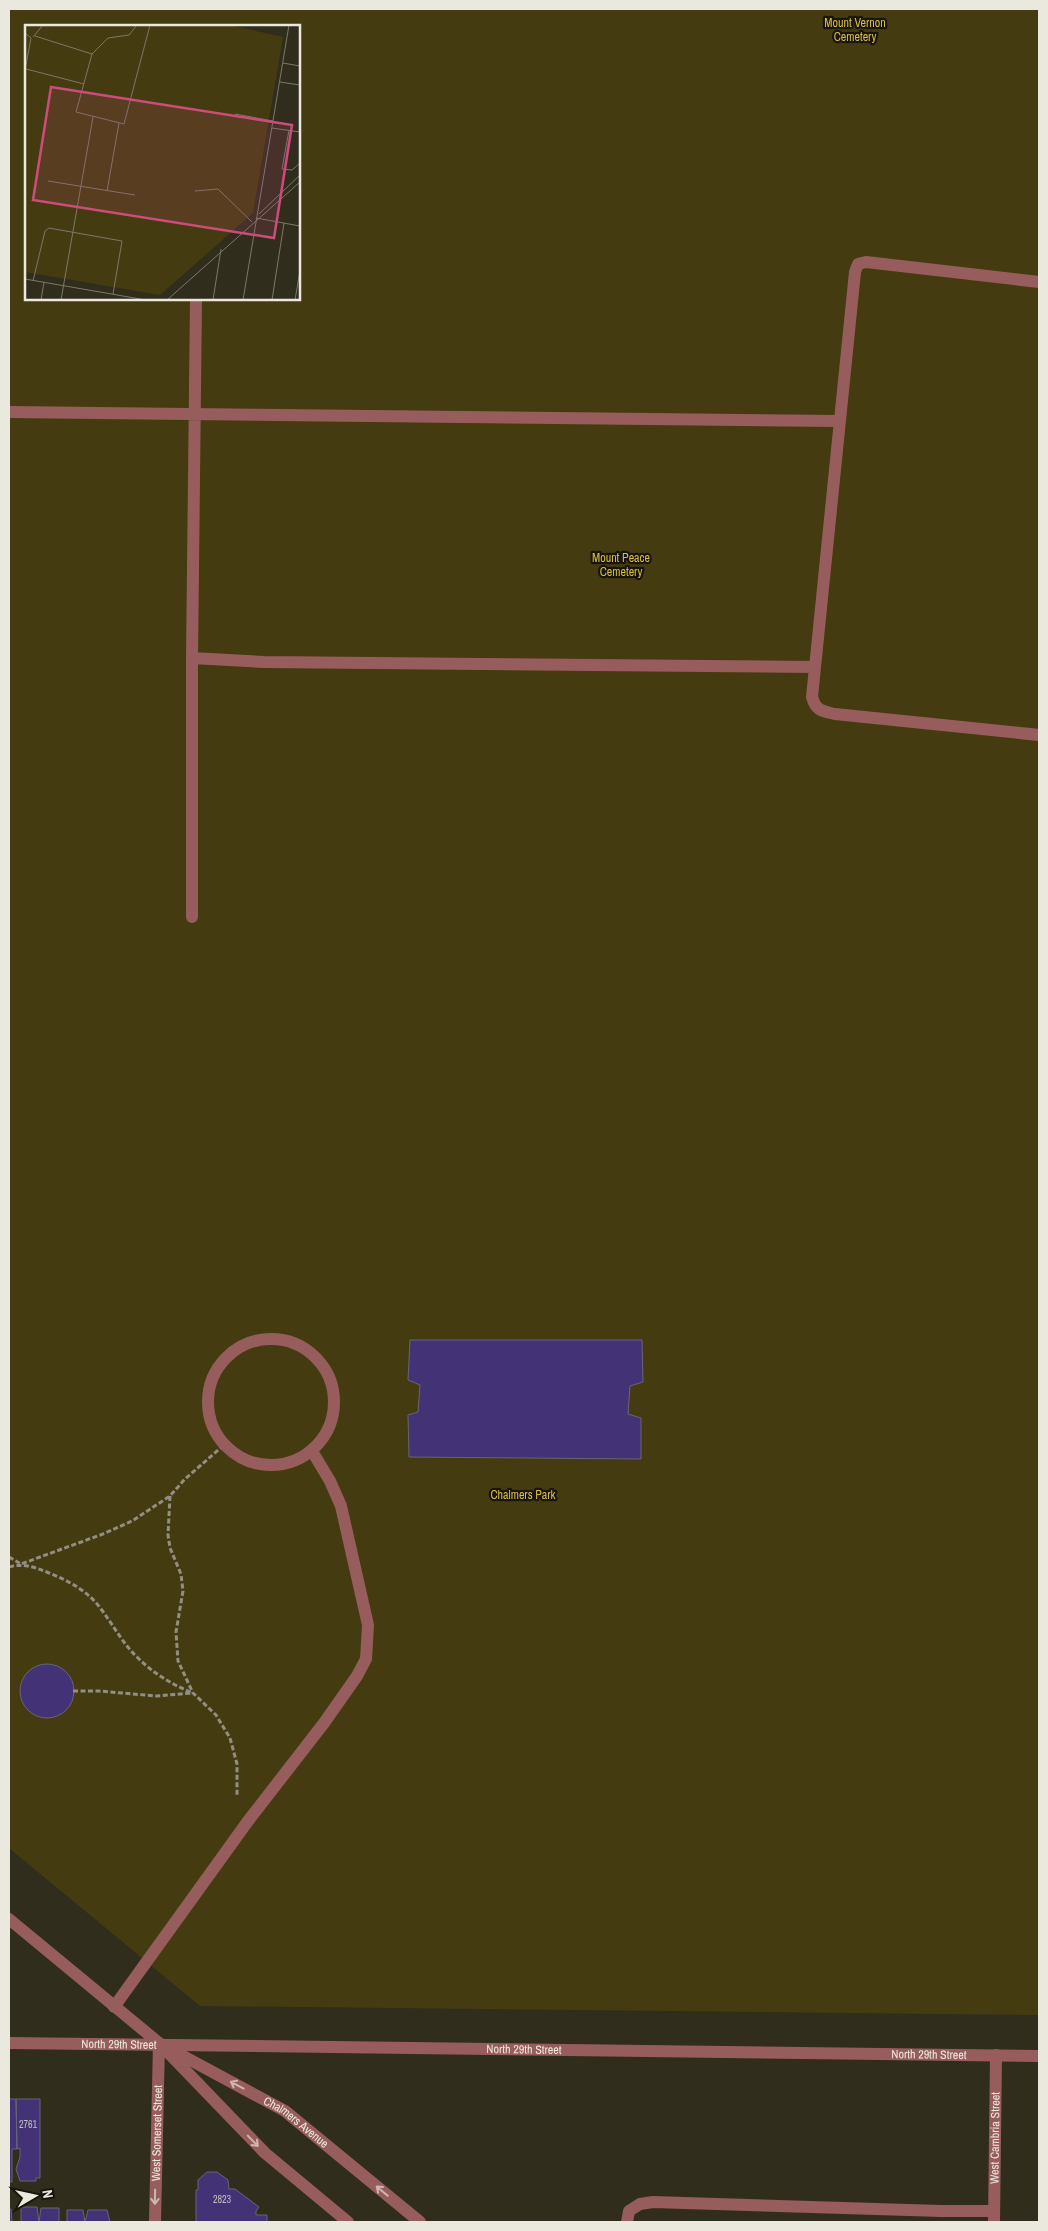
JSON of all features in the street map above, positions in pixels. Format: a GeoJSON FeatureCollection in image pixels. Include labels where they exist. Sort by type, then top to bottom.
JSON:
{"type":"FeatureCollection","features":[{"type":"Feature","properties":{"kind":"street"},"geometry":{"type":"LineString","coordinates":[[1039,282],[866,262],[858,264],[855,272],[839,421],[812,697],[814,706],[820,710],[836,714],[873,720],[1039,735]]}},
{"type":"Feature","properties":{"kind":"street"},"geometry":{"type":"LineString","coordinates":[[192,917],[192,658],[196,300]]}},
{"type":"Feature","properties":{"kind":"street"},"geometry":{"type":"LineString","coordinates":[[9,412],[839,421]]}},
{"type":"Feature","properties":{"kind":"street"},"geometry":{"type":"LineString","coordinates":[[192,658],[263,662],[816,667]]}},
{"type":"Feature","properties":{"kind":"street"},"geometry":{"type":"LineString","coordinates":[[266,1338],[284,1340],[301,1346],[315,1356],[326,1370],[333,1387],[335,1404],[332,1422],[324,1438],[312,1451],[296,1461],[276,1466],[257,1464],[239,1457],[224,1445],[214,1430],[209,1413],[208,1396],[212,1378],[221,1363],[234,1351],[250,1342],[266,1338]]}},
{"type":"Feature","properties":{"kind":"street"},"geometry":{"type":"LineString","coordinates":[[114,2007],[248,1821],[324,1724],[357,1676],[366,1659],[368,1625],[340,1506],[330,1481],[312,1451]]}},
{"type":"Feature","properties":{"kind":"street","name":"Chalmers Avenue"},"geometry":{"type":"LineString","coordinates":[[9,1919],[159,2043],[265,2153],[348,2222]]}},
{"type":"Feature","properties":{"kind":"street","name":"North 29th Street"},"geometry":{"type":"LineString","coordinates":[[9,2043],[159,2043],[1039,2056]]}},
{"type":"Feature","properties":{"kind":"street","name":"Chalmers Avenue"},"geometry":{"type":"LineString","coordinates":[[159,2043],[285,2111],[420,2222]]}},
{"type":"Feature","properties":{"kind":"street","name":"West Somerset Street"},"geometry":{"type":"LineString","coordinates":[[155,2222],[159,2043]]}},
{"type":"Feature","properties":{"kind":"street","name":"West Cambria Street"},"geometry":{"type":"LineString","coordinates":[[994,2216],[996,2055]]}},
{"type":"Feature","properties":{"kind":"street"},"geometry":{"type":"LineString","coordinates":[[627,2222],[629,2211],[640,2204],[653,2202],[941,2211],[994,2216]]}},
{"type":"Feature","properties":{"kind":"path"},"geometry":{"type":"LineString","coordinates":[[9,1567],[118,1528],[170,1496],[185,1478],[224,1445]]}},
{"type":"Feature","properties":{"kind":"path"},"geometry":{"type":"LineString","coordinates":[[170,1496],[168,1536],[170,1548],[181,1574],[182,1591],[177,1618],[176,1645],[178,1660],[193,1693]]}},
{"type":"Feature","properties":{"kind":"path"},"geometry":{"type":"LineString","coordinates":[[9,1557],[20,1564],[45,1571],[75,1585],[101,1609],[123,1642],[138,1658],[169,1682],[193,1693],[216,1715],[230,1738],[237,1764],[237,1801],[248,1821]]}},
{"type":"Feature","properties":{"kind":"path"},"geometry":{"type":"LineString","coordinates":[[73,1692],[99,1691],[156,1696],[193,1693]]}},
{"type":"Feature","properties":{"kind":"green space"},"geometry":{"type":"Polygon","coordinates":[[[9,9],[1039,9],[1039,2015],[200,2006],[9,1848],[9,9]]]}},
{"type":"Feature","properties":{"kind":"building"},"geometry":{"type":"Polygon","coordinates":[[[410,1340],[642,1340],[643,1382],[630,1386],[628,1414],[641,1418],[641,1459],[409,1457],[408,1415],[418,1412],[420,1385],[408,1380],[410,1340]]]}},
{"type":"Feature","properties":{"kind":"building"},"geometry":{"type":"Polygon","coordinates":[[[47,1664],[57,1666],[66,1672],[72,1681],[74,1691],[72,1701],[66,1710],[57,1716],[47,1718],[37,1716],[28,1710],[22,1701],[20,1691],[22,1681],[28,1672],[37,1666],[47,1664]]]}},
{"type":"Feature","properties":{"kind":"building"},"geometry":{"type":"Polygon","coordinates":[[[9,2099],[16,2099],[17,2149],[12,2149],[12,2182],[9,2182],[9,2099]]]}},
{"type":"Feature","properties":{"kind":"building"},"geometry":{"type":"Polygon","coordinates":[[[16,2099],[40,2099],[40,2178],[36,2178],[36,2181],[20,2181],[16,2169],[20,2157],[20,2148],[17,2149],[16,2099]]]}},
{"type":"Feature","properties":{"kind":"building"},"geometry":{"type":"Polygon","coordinates":[[[207,2172],[217,2172],[228,2180],[229,2189],[235,2189],[259,2207],[256,2215],[267,2215],[267,2222],[196,2222],[196,2190],[198,2190],[198,2180],[207,2172]]]}},
{"type":"Feature","properties":{"kind":"building"},"geometry":{"type":"Polygon","coordinates":[[[21,2207],[37,2207],[39,2222],[21,2222],[21,2207]]]}},
{"type":"Feature","properties":{"kind":"building"},"geometry":{"type":"Polygon","coordinates":[[[41,2208],[59,2208],[59,2222],[39,2222],[41,2208]]]}},
{"type":"Feature","properties":{"kind":"building"},"geometry":{"type":"Polygon","coordinates":[[[9,2209],[11,2209],[12,2222],[9,2222],[9,2209]]]}},
{"type":"Feature","properties":{"kind":"building"},"geometry":{"type":"Polygon","coordinates":[[[67,2210],[83,2210],[85,2222],[67,2222],[67,2210]]]}},
{"type":"Feature","properties":{"kind":"building"},"geometry":{"type":"Polygon","coordinates":[[[88,2210],[107,2210],[110,2222],[85,2222],[88,2210]]]}},
{"type":"Feature","properties":{"kind":"park label","name":"Mount Vernon Cemetery"},"geometry":{"type":"Point","coordinates":[855,30]}},
{"type":"Feature","properties":{"kind":"park label","name":"Mount Peace Cemetery"},"geometry":{"type":"Point","coordinates":[621,565]}},
{"type":"Feature","properties":{"kind":"park label","name":"Chalmers Park"},"geometry":{"type":"Point","coordinates":[523,1495]}}]}
